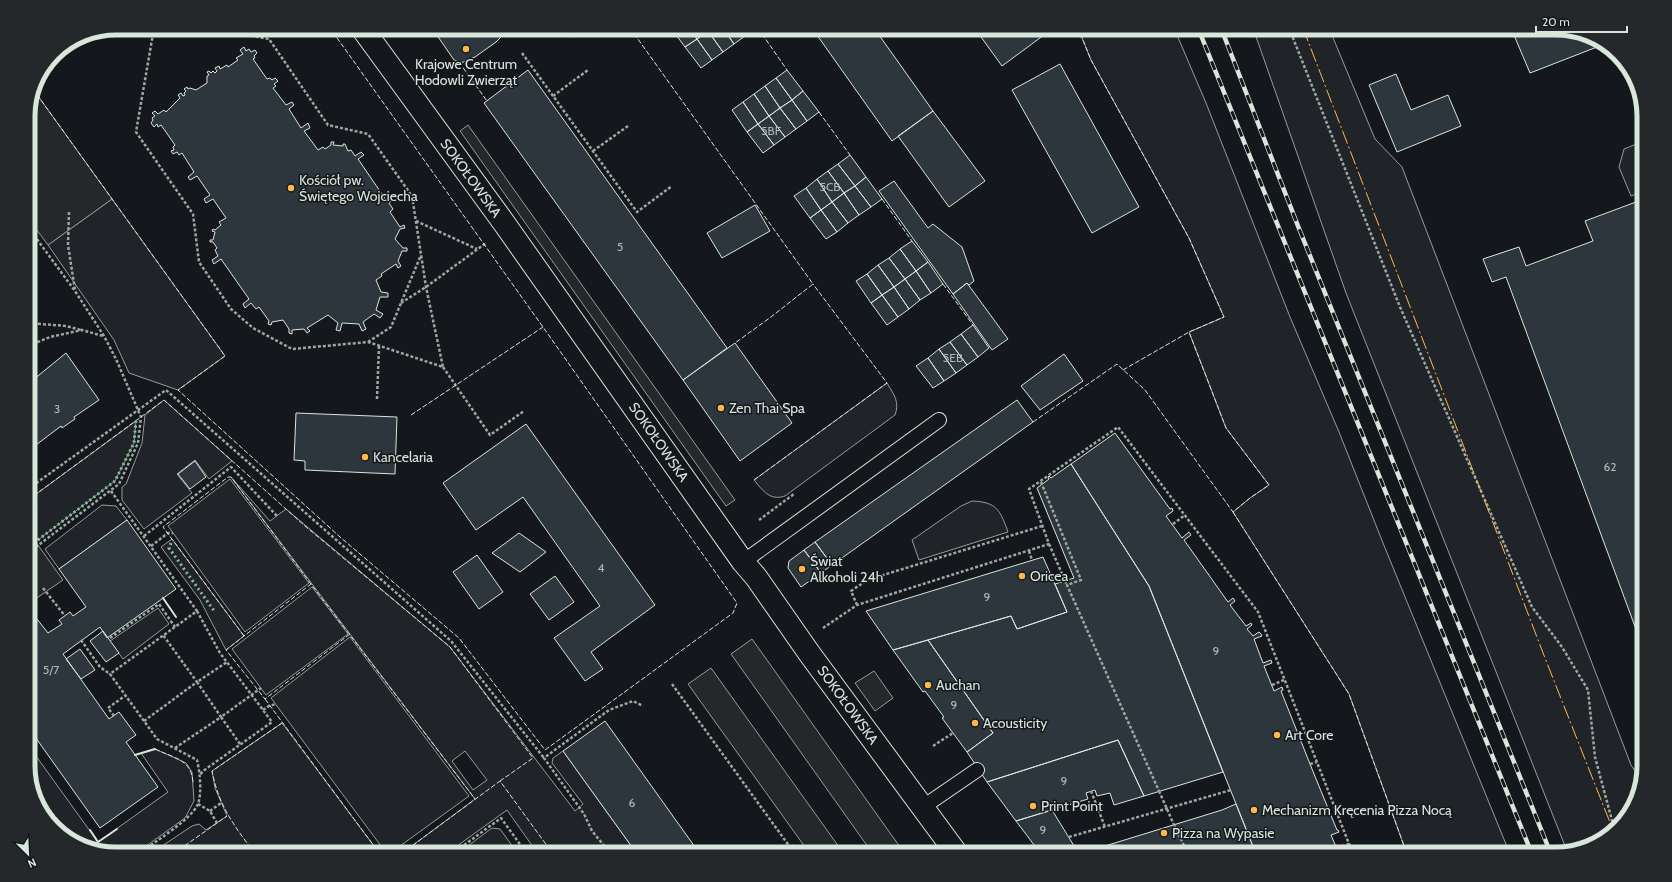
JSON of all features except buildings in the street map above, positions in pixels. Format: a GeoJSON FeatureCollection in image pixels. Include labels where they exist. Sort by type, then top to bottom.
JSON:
{"type":"FeatureCollection","features":[{"type":"Feature","properties":{"kind":"street","name":"SOKOŁOWSKA"},"geometry":{"type":"LineString","coordinates":[[367,35],[504,223],[743,562],[952,847]]}},
{"type":"Feature","properties":{"kind":"lane"},"geometry":{"type":"LineString","coordinates":[[743,562],[939,420]]}},
{"type":"Feature","properties":{"kind":"lane"},"geometry":{"type":"LineString","coordinates":[[923,806],[977,770]]}},
{"type":"Feature","properties":{"kind":"path"},"geometry":{"type":"LineString","coordinates":[[153,35],[136,132],[193,214],[199,262],[230,309],[253,328],[292,348],[368,342],[443,367]]}},
{"type":"Feature","properties":{"kind":"path"},"geometry":{"type":"LineString","coordinates":[[247,35],[268,39],[328,125],[368,134],[412,196],[426,287],[443,367],[490,435],[524,411]]}},
{"type":"Feature","properties":{"kind":"path"},"geometry":{"type":"LineString","coordinates":[[1292,35],[1400,307],[1528,599],[1532,607],[1562,647],[1588,690],[1595,757],[1613,823]]}},
{"type":"Feature","properties":{"kind":"path"},"geometry":{"type":"LineString","coordinates":[[522,52],[637,212],[672,186]]}},
{"type":"Feature","properties":{"kind":"path"},"geometry":{"type":"LineString","coordinates":[[553,96],[588,70]]}},
{"type":"Feature","properties":{"kind":"path"},"geometry":{"type":"LineString","coordinates":[[593,151],[628,126]]}},
{"type":"Feature","properties":{"kind":"path"},"geometry":{"type":"LineString","coordinates":[[69,212],[68,245],[75,291]]}},
{"type":"Feature","properties":{"kind":"path"},"geometry":{"type":"LineString","coordinates":[[416,221],[478,249]]}},
{"type":"Feature","properties":{"kind":"path"},"geometry":{"type":"LineString","coordinates":[[401,303],[426,287],[478,249],[504,223]]}},
{"type":"Feature","properties":{"kind":"path"},"geometry":{"type":"LineString","coordinates":[[35,237],[75,291],[104,336],[139,408],[141,417],[138,443],[119,484],[35,548]]}},
{"type":"Feature","properties":{"kind":"path"},"geometry":{"type":"LineString","coordinates":[[368,342],[391,327],[421,255]]}},
{"type":"Feature","properties":{"kind":"path"},"geometry":{"type":"LineString","coordinates":[[35,323],[66,326],[104,336]]}},
{"type":"Feature","properties":{"kind":"path"},"geometry":{"type":"LineString","coordinates":[[35,343],[50,337],[82,330]]}},
{"type":"Feature","properties":{"kind":"path"},"geometry":{"type":"LineString","coordinates":[[376,399],[379,346]]}},
{"type":"Feature","properties":{"kind":"path"},"geometry":{"type":"LineString","coordinates":[[35,484],[166,390],[451,641],[544,758],[584,814],[592,831],[605,847]]}},
{"type":"Feature","properties":{"kind":"path"},"geometry":{"type":"LineString","coordinates":[[1185,847],[1158,792],[1049,544],[1030,489],[1118,427],[1258,612],[1350,847]]}},
{"type":"Feature","properties":{"kind":"path"},"geometry":{"type":"LineString","coordinates":[[144,536],[231,467],[277,516]]}},
{"type":"Feature","properties":{"kind":"path"},"geometry":{"type":"LineString","coordinates":[[1041,482],[1081,580],[1067,585]]}},
{"type":"Feature","properties":{"kind":"path"},"geometry":{"type":"LineString","coordinates":[[111,491],[197,611],[220,653],[272,722],[203,771],[200,775]]}},
{"type":"Feature","properties":{"kind":"path"},"geometry":{"type":"LineString","coordinates":[[1173,524],[1185,515]]}},
{"type":"Feature","properties":{"kind":"path"},"geometry":{"type":"LineString","coordinates":[[857,605],[851,590],[866,580],[1042,526]]}},
{"type":"Feature","properties":{"kind":"path"},"geometry":{"type":"LineString","coordinates":[[151,546],[168,533],[173,533]]}},
{"type":"Feature","properties":{"kind":"path"},"geometry":{"type":"LineString","coordinates":[[822,628],[857,605],[1049,544]]}},
{"type":"Feature","properties":{"kind":"path"},"geometry":{"type":"LineString","coordinates":[[1029,551],[1032,560]]}},
{"type":"Feature","properties":{"kind":"path"},"geometry":{"type":"LineString","coordinates":[[43,588],[66,616]]}},
{"type":"Feature","properties":{"kind":"path"},"geometry":{"type":"LineString","coordinates":[[110,638],[159,604],[175,627]]}},
{"type":"Feature","properties":{"kind":"path"},"geometry":{"type":"LineString","coordinates":[[110,674],[197,611]]}},
{"type":"Feature","properties":{"kind":"path"},"geometry":{"type":"LineString","coordinates":[[163,635],[240,744]]}},
{"type":"Feature","properties":{"kind":"path"},"geometry":{"type":"LineString","coordinates":[[81,640],[100,667],[110,674],[126,694],[157,739],[197,760],[200,775],[198,804],[183,822],[148,847]]}},
{"type":"Feature","properties":{"kind":"path"},"geometry":{"type":"LineString","coordinates":[[144,721],[227,662]]}},
{"type":"Feature","properties":{"kind":"path"},"geometry":{"type":"LineString","coordinates":[[1272,685],[1284,680]]}},
{"type":"Feature","properties":{"kind":"path"},"geometry":{"type":"LineString","coordinates":[[672,684],[789,847]]}},
{"type":"Feature","properties":{"kind":"path"},"geometry":{"type":"LineString","coordinates":[[175,748],[261,688]]}},
{"type":"Feature","properties":{"kind":"path"},"geometry":{"type":"LineString","coordinates":[[114,716],[108,708],[126,694]]}},
{"type":"Feature","properties":{"kind":"path"},"geometry":{"type":"LineString","coordinates":[[544,758],[609,710],[633,701],[643,706]]}},
{"type":"Feature","properties":{"kind":"path"},"geometry":{"type":"LineString","coordinates":[[263,710],[276,704]]}},
{"type":"Feature","properties":{"kind":"path"},"geometry":{"type":"LineString","coordinates":[[933,746],[953,733]]}},
{"type":"Feature","properties":{"kind":"path"},"geometry":{"type":"LineString","coordinates":[[1310,764],[1317,762]]}},
{"type":"Feature","properties":{"kind":"path"},"geometry":{"type":"LineString","coordinates":[[1069,837],[1230,790]]}},
{"type":"Feature","properties":{"kind":"path"},"geometry":{"type":"LineString","coordinates":[[1091,791],[1105,827]]}},
{"type":"Feature","properties":{"kind":"path"},"geometry":{"type":"LineString","coordinates":[[210,811],[222,803]]}},
{"type":"Feature","properties":{"kind":"path"},"geometry":{"type":"LineString","coordinates":[[198,804],[210,811],[217,823]]}},
{"type":"Feature","properties":{"kind":"path"},"geometry":{"type":"LineString","coordinates":[[462,847],[501,818],[522,847]]}},
{"type":"Feature","properties":{"kind":"path"},"geometry":{"type":"LineString","coordinates":[[1340,847],[1349,844]]}},
{"type":"Feature","properties":{"kind":"shaded area"},"geometry":{"type":"Polygon","coordinates":[[[1081,35],[1177,35],[1206,103],[1290,317],[1339,432],[1507,847],[1404,847],[1349,694],[1233,512],[1269,485],[1226,428],[1189,332],[1224,317],[1189,238],[1091,60],[1081,35]]]}},
{"type":"Feature","properties":{"kind":"shaded area"},"geometry":{"type":"Polygon","coordinates":[[[1255,35],[1332,35],[1375,139],[1402,167],[1631,765],[1636,773],[1631,797],[1623,811],[1609,827],[1592,839],[1582,843],[1565,846],[1346,293],[1255,35]]]}},
{"type":"Feature","properties":{"kind":"shaded area"},"geometry":{"type":"Polygon","coordinates":[[[38,96],[112,199],[48,245],[35,227],[35,111],[38,96]]]}},
{"type":"Feature","properties":{"kind":"shaded area"},"geometry":{"type":"Polygon","coordinates":[[[468,125],[735,500],[726,506],[460,131],[468,125]]]}},
{"type":"Feature","properties":{"kind":"shaded area"},"geometry":{"type":"Polygon","coordinates":[[[1637,144],[1637,194],[1631,196],[1619,167],[1624,149],[1637,144]]]}},
{"type":"Feature","properties":{"kind":"shaded area"},"geometry":{"type":"Polygon","coordinates":[[[112,199],[225,356],[178,390],[129,373],[114,340],[48,245],[112,199]]]}},
{"type":"Feature","properties":{"kind":"shaded area"},"geometry":{"type":"Polygon","coordinates":[[[887,383],[897,402],[895,415],[785,496],[775,497],[767,494],[754,480],[887,383]]]}},
{"type":"Feature","properties":{"kind":"shaded area"},"geometry":{"type":"Polygon","coordinates":[[[164,400],[232,461],[209,479],[195,460],[177,474],[192,493],[144,529],[122,500],[122,487],[126,484],[142,443],[145,415],[164,400]]]}},
{"type":"Feature","properties":{"kind":"shaded area"},"geometry":{"type":"Polygon","coordinates":[[[136,421],[134,443],[115,481],[38,540],[35,535],[35,495],[136,421]]]}},
{"type":"Feature","properties":{"kind":"shaded area"},"geometry":{"type":"Polygon","coordinates":[[[231,477],[270,521],[286,509],[450,647],[575,811],[583,804],[552,763],[553,758],[563,751],[632,847],[533,847],[507,810],[456,847],[410,847],[475,799],[231,477]],[[465,751],[452,761],[473,790],[487,780],[465,751]]]}},
{"type":"Feature","properties":{"kind":"shaded area"},"geometry":{"type":"Polygon","coordinates":[[[230,479],[309,583],[245,632],[168,526],[230,479]]]}},
{"type":"Feature","properties":{"kind":"shaded area"},"geometry":{"type":"Polygon","coordinates":[[[972,501],[992,505],[1003,518],[1008,532],[919,560],[912,540],[961,506],[972,501]]]}},
{"type":"Feature","properties":{"kind":"shaded area"},"geometry":{"type":"Polygon","coordinates":[[[102,505],[116,506],[127,520],[59,569],[45,549],[102,505]]]}},
{"type":"Feature","properties":{"kind":"shaded area"},"geometry":{"type":"Polygon","coordinates":[[[172,539],[244,636],[226,650],[200,600],[161,547],[172,539]]]}},
{"type":"Feature","properties":{"kind":"shaded area"},"geometry":{"type":"Polygon","coordinates":[[[35,541],[63,580],[35,599],[35,541]]]}},
{"type":"Feature","properties":{"kind":"shaded area"},"geometry":{"type":"Polygon","coordinates":[[[312,587],[348,634],[266,695],[232,649],[312,587]]]}},
{"type":"Feature","properties":{"kind":"shaded area"},"geometry":{"type":"Polygon","coordinates":[[[158,608],[169,624],[123,659],[110,641],[158,608]]]}},
{"type":"Feature","properties":{"kind":"shaded area"},"geometry":{"type":"Polygon","coordinates":[[[350,637],[469,796],[399,847],[382,847],[271,698],[350,637]]]}},
{"type":"Feature","properties":{"kind":"shaded area"},"geometry":{"type":"Polygon","coordinates":[[[752,639],[900,847],[868,847],[731,654],[752,639]]]}},
{"type":"Feature","properties":{"kind":"shaded area"},"geometry":{"type":"Polygon","coordinates":[[[711,668],[839,847],[805,847],[688,684],[711,668]]]}},
{"type":"Feature","properties":{"kind":"shaded area"},"geometry":{"type":"Polygon","coordinates":[[[874,671],[893,698],[875,711],[855,683],[874,671]]]}},
{"type":"Feature","properties":{"kind":"shaded area"},"geometry":{"type":"Polygon","coordinates":[[[282,723],[375,847],[160,847],[192,826],[199,824],[206,830],[227,816],[215,788],[212,771],[282,723]]]}},
{"type":"Feature","properties":{"kind":"shaded area"},"geometry":{"type":"Polygon","coordinates":[[[155,749],[186,763],[192,772],[194,801],[185,818],[145,847],[106,846],[80,839],[63,827],[55,819],[43,802],[39,792],[35,771],[35,755],[98,842],[168,792],[141,753],[155,749]]]}},
{"type":"Feature","properties":{"kind":"shaded area"},"geometry":{"type":"Polygon","coordinates":[[[492,828],[500,829],[513,847],[466,847],[492,828]]]}},
{"type":"Feature","properties":{"kind":"railway"},"geometry":{"type":"LineString","coordinates":[[1201,35],[1529,847]]}},
{"type":"Feature","properties":{"kind":"railway"},"geometry":{"type":"LineString","coordinates":[[1224,35],[1298,226],[1548,847]]}},
{"type":"Feature","properties":{"kind":"hedge"},"geometry":{"type":"LineString","coordinates":[[38,540],[115,481],[134,443],[136,421]]}},
{"type":"Feature","properties":{"kind":"hedge"},"geometry":{"type":"LineString","coordinates":[[171,543],[169,548],[215,612]]}},
{"type":"Feature","properties":{"kind":"hedge"},"geometry":{"type":"LineString","coordinates":[[42,800],[58,822]]}},
{"type":"Feature","properties":{"kind":"fence"},"geometry":{"type":"LineString","coordinates":[[38,96],[225,356],[178,390],[340,537],[459,638],[545,750],[733,613],[737,603],[335,35]]}},
{"type":"Feature","properties":{"kind":"fence"},"geometry":{"type":"LineString","coordinates":[[635,35],[813,284],[735,343]]}},
{"type":"Feature","properties":{"kind":"fence"},"geometry":{"type":"LineString","coordinates":[[763,35],[787,70]]}},
{"type":"Feature","properties":{"kind":"fence"},"geometry":{"type":"LineString","coordinates":[[1033,422],[1117,364],[1145,390],[1233,512],[1269,485],[1226,428],[1189,332],[1224,317],[1189,238],[1091,60],[1081,35]]}},
{"type":"Feature","properties":{"kind":"fence"},"geometry":{"type":"LineString","coordinates":[[459,62],[487,101]]}},
{"type":"Feature","properties":{"kind":"fence"},"geometry":{"type":"LineString","coordinates":[[819,112],[850,155]]}},
{"type":"Feature","properties":{"kind":"fence"},"geometry":{"type":"LineString","coordinates":[[882,199],[912,241]]}},
{"type":"Feature","properties":{"kind":"fence"},"geometry":{"type":"LineString","coordinates":[[754,480],[887,383],[813,284]]}},
{"type":"Feature","properties":{"kind":"fence"},"geometry":{"type":"LineString","coordinates":[[943,284],[973,325]]}},
{"type":"Feature","properties":{"kind":"fence"},"geometry":{"type":"LineString","coordinates":[[411,415],[543,327]]}},
{"type":"Feature","properties":{"kind":"fence"},"geometry":{"type":"LineString","coordinates":[[1123,370],[1189,332]]}},
{"type":"Feature","properties":{"kind":"fence"},"geometry":{"type":"LineString","coordinates":[[35,495],[164,400],[305,526],[450,647],[533,758],[500,781]]}},
{"type":"Feature","properties":{"kind":"fence"},"geometry":{"type":"LineString","coordinates":[[244,636],[163,527],[228,477],[231,477],[311,584]]}},
{"type":"Feature","properties":{"kind":"fence"},"geometry":{"type":"LineString","coordinates":[[1233,512],[1349,694],[1404,847]]}},
{"type":"Feature","properties":{"kind":"fence"},"geometry":{"type":"LineString","coordinates":[[350,634],[265,699],[226,650],[311,584],[475,799]]}},
{"type":"Feature","properties":{"kind":"fence"},"geometry":{"type":"LineString","coordinates":[[265,699],[375,847]]}},
{"type":"Feature","properties":{"kind":"fence"},"geometry":{"type":"LineString","coordinates":[[250,847],[228,815],[219,795],[212,771],[282,723]]}},
{"type":"Feature","properties":{"kind":"fence"},"geometry":{"type":"LineString","coordinates":[[155,749],[175,757],[185,764],[192,774],[193,782]]}},
{"type":"Feature","properties":{"kind":"fence"},"geometry":{"type":"LineString","coordinates":[[410,847],[500,781],[548,847]]}},
{"type":"Feature","properties":{"kind":"fence"},"geometry":{"type":"LineString","coordinates":[[183,847],[227,816]]}},
{"type":"Feature","properties":{"kind":"wall"},"geometry":{"type":"LineString","coordinates":[[163,598],[176,617]]}},
{"type":"Feature","properties":{"kind":"wall"},"geometry":{"type":"LineString","coordinates":[[135,755],[155,749]]}},
{"type":"Feature","properties":{"kind":"wall"},"geometry":{"type":"LineString","coordinates":[[90,830],[98,842],[117,829]]}},
{"type":"Feature","properties":{"kind":"power"},"geometry":{"type":"LineString","coordinates":[[1306,35],[1545,658],[1611,825]]}},
{"type":"Feature","properties":{"kind":"place","name":"Krajowe Centrum Hodowli Zwierząt"},"geometry":{"type":"Point","coordinates":[466,49]}},
{"type":"Feature","properties":{"kind":"place","name":"Kościół pw. Świętego Wojciecha"},"geometry":{"type":"Point","coordinates":[291,188]}},
{"type":"Feature","properties":{"kind":"place","name":"Zen Thai Spa"},"geometry":{"type":"Point","coordinates":[721,408]}},
{"type":"Feature","properties":{"kind":"place","name":"Kancelaria"},"geometry":{"type":"Point","coordinates":[365,457]}},
{"type":"Feature","properties":{"kind":"place","name":"Świat Alkoholi 24h"},"geometry":{"type":"Point","coordinates":[802,569]}},
{"type":"Feature","properties":{"kind":"place","name":"Oricea"},"geometry":{"type":"Point","coordinates":[1022,576]}},
{"type":"Feature","properties":{"kind":"place","name":"Auchan"},"geometry":{"type":"Point","coordinates":[928,685]}},
{"type":"Feature","properties":{"kind":"place","name":"Acousticity"},"geometry":{"type":"Point","coordinates":[975,723]}},
{"type":"Feature","properties":{"kind":"place","name":"Art Core"},"geometry":{"type":"Point","coordinates":[1277,735]}},
{"type":"Feature","properties":{"kind":"place","name":"Print Point"},"geometry":{"type":"Point","coordinates":[1033,806]}},
{"type":"Feature","properties":{"kind":"place","name":"Mechanizm Kręcenia Pizza Nocą"},"geometry":{"type":"Point","coordinates":[1254,810]}},
{"type":"Feature","properties":{"kind":"place","name":"Pizza na Wypasie"},"geometry":{"type":"Point","coordinates":[1164,833]}}]}
